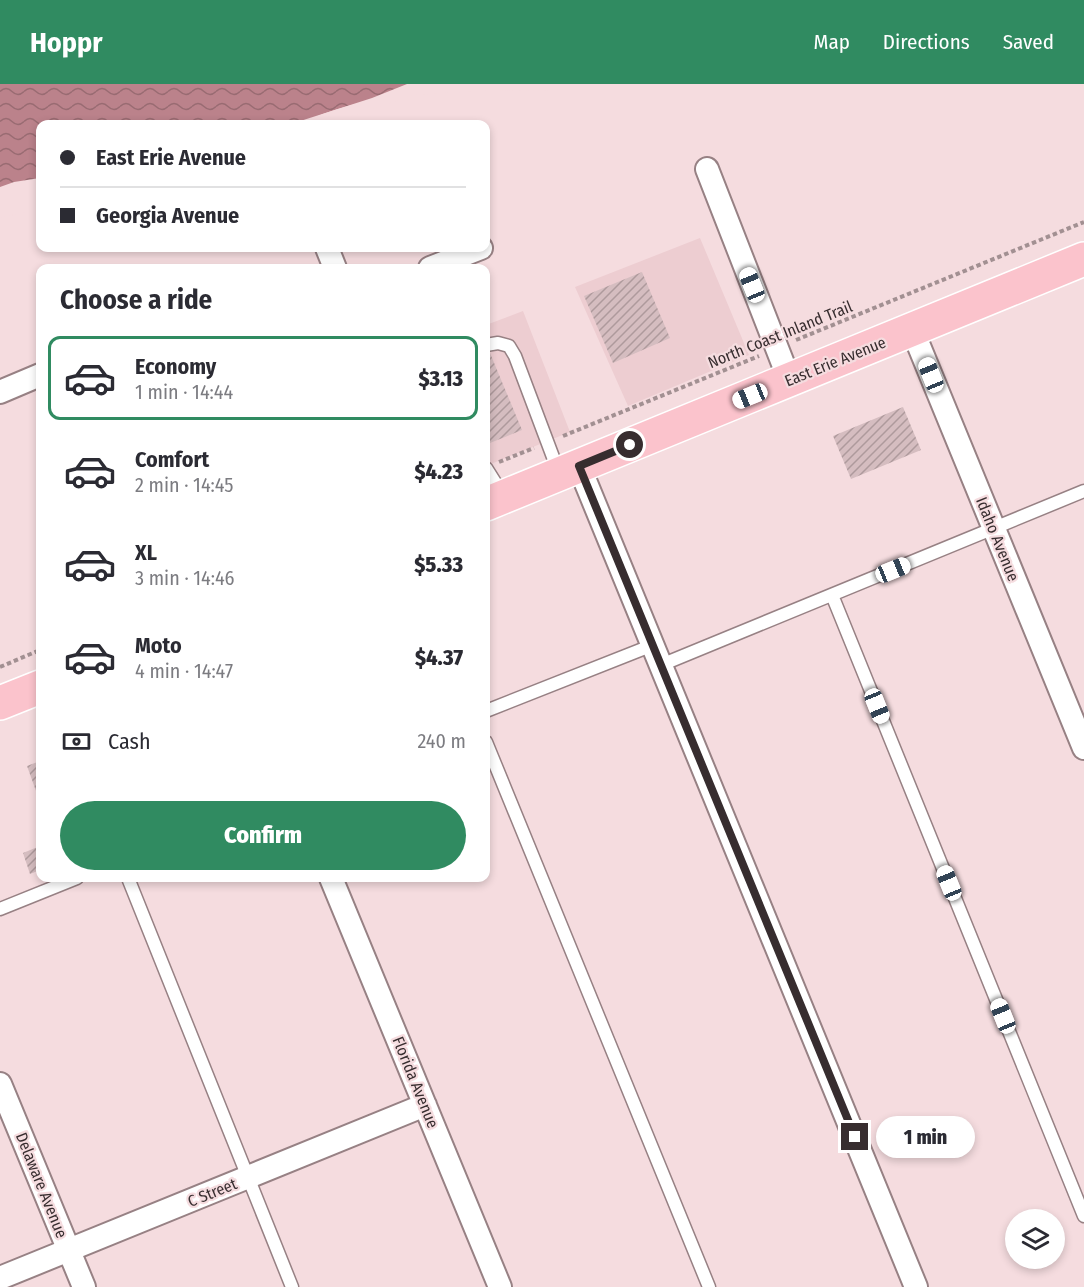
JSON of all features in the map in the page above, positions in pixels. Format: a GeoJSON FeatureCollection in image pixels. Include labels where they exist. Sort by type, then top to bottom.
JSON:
{"type":"FeatureCollection","features":[{"type":"Feature","properties":{"kind":"main road","name":"East Erie Avenue"},"geometry":{"type":"LineString","coordinates":[[495,500],[1084,259]]}},
{"type":"Feature","properties":{"kind":"main road"},"geometry":{"type":"LineString","coordinates":[[0,703],[36,689]]}},
{"type":"Feature","properties":{"kind":"street"},"geometry":{"type":"LineString","coordinates":[[708,169],[789,380]]}},
{"type":"Feature","properties":{"kind":"street"},"geometry":{"type":"LineString","coordinates":[[440,264],[471,252]]}},
{"type":"Feature","properties":{"kind":"street","name":"Idaho Avenue"},"geometry":{"type":"LineString","coordinates":[[912,329],[1084,748]]}},
{"type":"Feature","properties":{"kind":"street"},"geometry":{"type":"LineString","coordinates":[[0,392],[36,377]]}},
{"type":"Feature","properties":{"kind":"street"},"geometry":{"type":"LineString","coordinates":[[569,470],[657,655],[916,1287]]}},
{"type":"Feature","properties":{"kind":"street","name":"Florida Avenue"},"geometry":{"type":"LineString","coordinates":[[333,882],[500,1287]]}},
{"type":"Feature","properties":{"kind":"street","name":"Delaware Avenue"},"geometry":{"type":"LineString","coordinates":[[0,1084],[84,1287]]}},
{"type":"Feature","properties":{"kind":"street","name":"C Street"},"geometry":{"type":"LineString","coordinates":[[0,1278],[425,1105]]}},
{"type":"Feature","properties":{"kind":"lane"},"geometry":{"type":"LineString","coordinates":[[490,344],[498,343],[509,346],[548,442],[569,470]]}},
{"type":"Feature","properties":{"kind":"lane"},"geometry":{"type":"LineString","coordinates":[[490,482],[495,500]]}},
{"type":"Feature","properties":{"kind":"lane"},"geometry":{"type":"LineString","coordinates":[[490,710],[832,595],[995,530],[1084,491]]}},
{"type":"Feature","properties":{"kind":"lane"},"geometry":{"type":"LineString","coordinates":[[832,595],[1084,1216]]}},
{"type":"Feature","properties":{"kind":"lane"},"geometry":{"type":"LineString","coordinates":[[490,752],[709,1287]]}},
{"type":"Feature","properties":{"kind":"lane"},"geometry":{"type":"LineString","coordinates":[[0,909],[67,882]]}},
{"type":"Feature","properties":{"kind":"lane"},"geometry":{"type":"LineString","coordinates":[[130,882],[292,1287]]}},
{"type":"Feature","properties":{"kind":"path","name":"North Coast Inland Trail"},"geometry":{"type":"LineString","coordinates":[[490,466],[1084,222]]}},
{"type":"Feature","properties":{"kind":"path"},"geometry":{"type":"LineString","coordinates":[[0,667],[36,652]]}},
{"type":"Feature","properties":{"kind":"shaded area"},"geometry":{"type":"Polygon","coordinates":[[[700,238],[749,355],[628,406],[575,287],[700,238]]]}},
{"type":"Feature","properties":{"kind":"shaded area"},"geometry":{"type":"Polygon","coordinates":[[[523,311],[570,432],[490,464],[490,323],[523,311]]]}},
{"type":"Feature","properties":{"kind":"water"},"geometry":{"type":"Polygon","coordinates":[[[0,84],[566,84],[464,89],[396,96],[363,102],[309,120],[36,120],[36,210],[0,215],[0,84]]]}},
{"type":"Feature","properties":{"kind":"pier"},"geometry":{"type":"Polygon","coordinates":[[[407,84],[569,84],[551,91],[492,90],[413,95],[340,120],[326,115],[315,120],[303,120],[407,84]]]}},
{"type":"Feature","properties":{"kind":"pier"},"geometry":{"type":"Polygon","coordinates":[[[36,179],[36,212],[25,212],[0,218],[0,187],[36,179]]]}},
{"type":"Feature","properties":{"kind":"building"},"geometry":{"type":"Polygon","coordinates":[[[642,272],[670,338],[613,363],[584,296],[642,272]]]}},
{"type":"Feature","properties":{"kind":"building"},"geometry":{"type":"Polygon","coordinates":[[[490,353],[522,430],[490,443],[490,353]]]}},
{"type":"Feature","properties":{"kind":"building"},"geometry":{"type":"Polygon","coordinates":[[[903,407],[921,450],[851,479],[833,436],[903,407]]]}},
{"type":"Feature","properties":{"kind":"building"},"geometry":{"type":"Polygon","coordinates":[[[36,763],[36,791],[27,766],[36,763]]]}},
{"type":"Feature","properties":{"kind":"building"},"geometry":{"type":"Polygon","coordinates":[[[36,848],[36,872],[30,874],[23,853],[36,848]]]}},
{"type":"Feature","properties":{"kind":"route"},"geometry":{"type":"LineString","coordinates":[[630,445],[579,466],[855,1137]]}}]}
